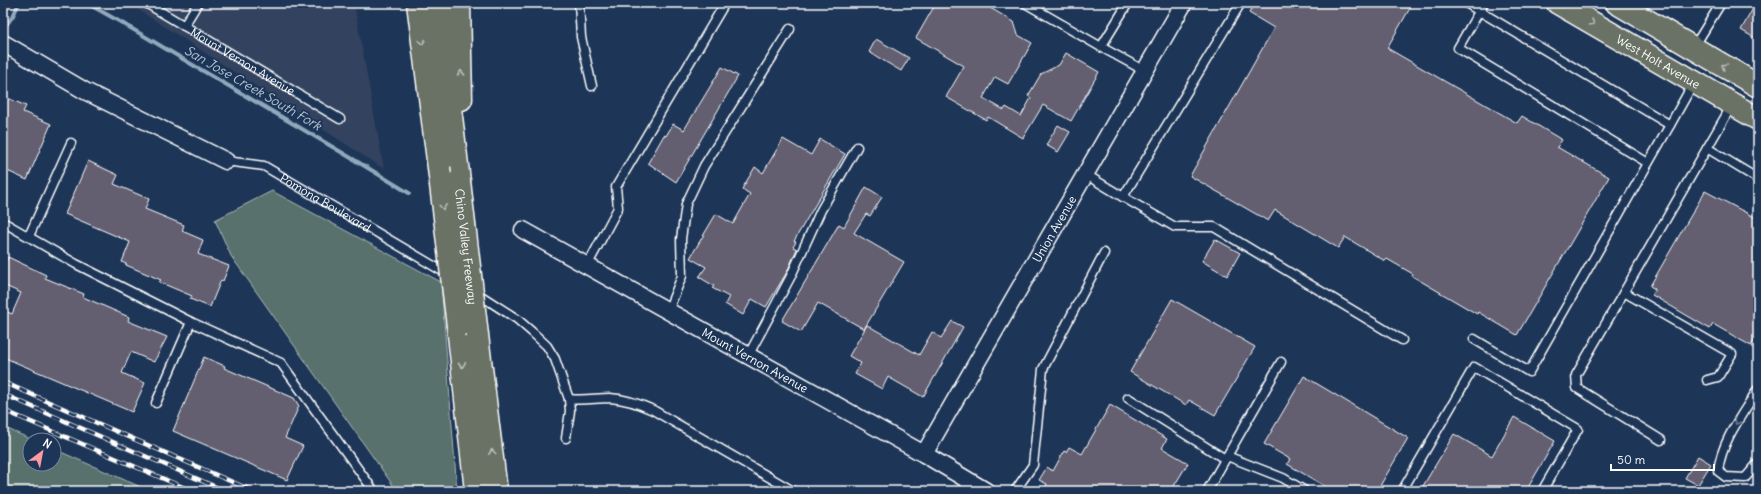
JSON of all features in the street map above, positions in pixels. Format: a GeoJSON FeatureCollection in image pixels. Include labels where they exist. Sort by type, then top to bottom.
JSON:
{"type":"FeatureCollection","features":[{"type":"Feature","properties":{"kind":"main road","name":"Chino Valley Freeway"},"geometry":{"type":"LineString","coordinates":[[418,3],[458,326],[476,491]]}},
{"type":"Feature","properties":{"kind":"main road","name":"Chino Valley Freeway"},"geometry":{"type":"LineString","coordinates":[[437,3],[496,491]]}},
{"type":"Feature","properties":{"kind":"main road"},"geometry":{"type":"LineString","coordinates":[[456,154],[461,102],[460,3]]}},
{"type":"Feature","properties":{"kind":"main road","name":"West Holt Avenue"},"geometry":{"type":"LineString","coordinates":[[1558,3],[1758,119]]}},
{"type":"Feature","properties":{"kind":"main road"},"geometry":{"type":"LineString","coordinates":[[1617,3],[1758,86]]}},
{"type":"Feature","properties":{"kind":"street","name":"Union Avenue"},"geometry":{"type":"LineString","coordinates":[[924,454],[1184,3]]}},
{"type":"Feature","properties":{"kind":"street","name":"Pomona Boulevard"},"geometry":{"type":"LineString","coordinates":[[3,43],[85,91],[226,161]]}},
{"type":"Feature","properties":{"kind":"street","name":"Mount Vernon Avenue"},"geometry":{"type":"LineString","coordinates":[[524,230],[924,454],[986,491]]}},
{"type":"Feature","properties":{"kind":"lane","name":"Mount Vernon Avenue"},"geometry":{"type":"LineString","coordinates":[[146,3],[340,119]]}},
{"type":"Feature","properties":{"kind":"lane"},"geometry":{"type":"LineString","coordinates":[[184,26],[198,3]]}},
{"type":"Feature","properties":{"kind":"lane"},"geometry":{"type":"LineString","coordinates":[[579,3],[581,37],[592,86]]}},
{"type":"Feature","properties":{"kind":"lane"},"geometry":{"type":"LineString","coordinates":[[587,266],[618,208],[616,186],[725,3]]}},
{"type":"Feature","properties":{"kind":"lane"},"geometry":{"type":"LineString","coordinates":[[1025,3],[1145,71]]}},
{"type":"Feature","properties":{"kind":"lane"},"geometry":{"type":"LineString","coordinates":[[1102,47],[1128,3]]}},
{"type":"Feature","properties":{"kind":"lane"},"geometry":{"type":"LineString","coordinates":[[1123,197],[1240,3]]}},
{"type":"Feature","properties":{"kind":"lane"},"geometry":{"type":"LineString","coordinates":[[1466,3],[1670,125]]}},
{"type":"Feature","properties":{"kind":"lane"},"geometry":{"type":"LineString","coordinates":[[1484,3],[1458,48],[1648,163]]}},
{"type":"Feature","properties":{"kind":"lane"},"geometry":{"type":"LineString","coordinates":[[1694,48],[1721,3]]}},
{"type":"Feature","properties":{"kind":"lane"},"geometry":{"type":"LineString","coordinates":[[668,311],[682,276],[682,239],[686,204],[704,166],[790,29]]}},
{"type":"Feature","properties":{"kind":"lane"},"geometry":{"type":"LineString","coordinates":[[1474,339],[1529,372],[1694,82]]}},
{"type":"Feature","properties":{"kind":"lane"},"geometry":{"type":"LineString","coordinates":[[1662,440],[1577,388],[1576,375],[1733,104]]}},
{"type":"Feature","properties":{"kind":"lane"},"geometry":{"type":"LineString","coordinates":[[29,236],[70,143]]}},
{"type":"Feature","properties":{"kind":"lane"},"geometry":{"type":"LineString","coordinates":[[748,356],[790,278],[821,210],[857,147]]}},
{"type":"Feature","properties":{"kind":"lane"},"geometry":{"type":"LineString","coordinates":[[1708,148],[1758,179]]}},
{"type":"Feature","properties":{"kind":"lane","name":"Pomona Boulevard"},"geometry":{"type":"LineString","coordinates":[[226,161],[264,166],[428,262],[517,319],[547,346],[559,369],[569,399],[570,411],[566,438]]}},
{"type":"Feature","properties":{"kind":"lane"},"geometry":{"type":"LineString","coordinates":[[1085,174],[1175,227],[1214,227],[1402,340]]}},
{"type":"Feature","properties":{"kind":"lane"},"geometry":{"type":"LineString","coordinates":[[3,222],[76,264],[191,322],[281,363],[374,491]]}},
{"type":"Feature","properties":{"kind":"lane"},"geometry":{"type":"LineString","coordinates":[[1015,491],[1033,465],[1043,369],[1104,253]]}},
{"type":"Feature","properties":{"kind":"lane"},"geometry":{"type":"LineString","coordinates":[[1624,292],[1732,354],[1718,377],[1707,380]]}},
{"type":"Feature","properties":{"kind":"lane"},"geometry":{"type":"LineString","coordinates":[[156,403],[191,322]]}},
{"type":"Feature","properties":{"kind":"lane"},"geometry":{"type":"LineString","coordinates":[[1207,491],[1281,362]]}},
{"type":"Feature","properties":{"kind":"lane"},"geometry":{"type":"LineString","coordinates":[[1402,491],[1474,367],[1578,429],[1542,491]]}},
{"type":"Feature","properties":{"kind":"lane"},"geometry":{"type":"LineString","coordinates":[[1758,389],[1725,442],[1719,459],[1718,471],[1726,477],[1745,478],[1758,463]]}},
{"type":"Feature","properties":{"kind":"lane"},"geometry":{"type":"LineString","coordinates":[[569,399],[586,401],[610,398],[636,403],[653,410],[793,491]]}},
{"type":"Feature","properties":{"kind":"lane"},"geometry":{"type":"LineString","coordinates":[[1128,398],[1226,457],[1283,478],[1305,491]]}},
{"type":"Feature","properties":{"kind":"shaded area"},"geometry":{"type":"Polygon","coordinates":[[[128,3],[354,3],[384,169],[128,3]]]}},
{"type":"Feature","properties":{"kind":"green space"},"geometry":{"type":"Polygon","coordinates":[[[272,191],[441,282],[457,491],[397,491],[231,256],[215,220],[272,191]]]}},
{"type":"Feature","properties":{"kind":"green space"},"geometry":{"type":"Polygon","coordinates":[[[3,427],[22,435],[22,472],[62,472],[62,452],[150,491],[3,491],[3,427]]]}},
{"type":"Feature","properties":{"kind":"building"},"geometry":{"type":"Polygon","coordinates":[[[936,3],[982,3],[1014,22],[1018,35],[1032,43],[1008,84],[995,77],[983,98],[1004,110],[1006,107],[1021,116],[1031,98],[1028,96],[1041,74],[1059,65],[1066,53],[1099,72],[1071,121],[1043,105],[1023,138],[988,117],[986,120],[946,97],[964,66],[916,38],[936,3]]]}},
{"type":"Feature","properties":{"kind":"building"},"geometry":{"type":"Polygon","coordinates":[[[1255,3],[1413,3],[1387,48],[1517,123],[1522,116],[1562,140],[1557,147],[1609,177],[1517,335],[1478,312],[1477,314],[1412,276],[1413,274],[1387,259],[1385,261],[1345,237],[1338,248],[1275,210],[1268,221],[1190,176],[1274,28],[1249,13],[1255,3]]]}},
{"type":"Feature","properties":{"kind":"building"},"geometry":{"type":"Polygon","coordinates":[[[1756,3],[1758,3],[1758,40],[1741,30],[1756,3]]]}},
{"type":"Feature","properties":{"kind":"building"},"geometry":{"type":"Polygon","coordinates":[[[876,39],[909,58],[901,71],[869,52],[876,39]]]}},
{"type":"Feature","properties":{"kind":"building"},"geometry":{"type":"Polygon","coordinates":[[[722,67],[738,76],[676,182],[648,163],[664,135],[666,136],[673,124],[684,130],[722,67]]]}},
{"type":"Feature","properties":{"kind":"building"},"geometry":{"type":"Polygon","coordinates":[[[3,96],[26,106],[23,112],[51,124],[27,180],[3,169],[3,96]]]}},
{"type":"Feature","properties":{"kind":"building"},"geometry":{"type":"Polygon","coordinates":[[[1058,125],[1070,132],[1058,152],[1046,145],[1058,125]]]}},
{"type":"Feature","properties":{"kind":"building"},"geometry":{"type":"Polygon","coordinates":[[[783,139],[811,155],[820,139],[845,154],[794,241],[796,242],[793,247],[797,249],[787,272],[766,307],[752,299],[743,315],[725,304],[729,297],[712,288],[714,286],[699,277],[706,267],[690,258],[716,214],[733,224],[750,194],[742,189],[755,167],[763,173],[783,139]]]}},
{"type":"Feature","properties":{"kind":"building"},"geometry":{"type":"Polygon","coordinates":[[[88,161],[118,175],[114,184],[149,199],[145,209],[184,225],[182,231],[203,240],[198,254],[229,266],[223,281],[221,280],[210,307],[190,299],[192,296],[159,282],[161,280],[122,262],[130,242],[65,214],[88,161]]]}},
{"type":"Feature","properties":{"kind":"building"},"geometry":{"type":"Polygon","coordinates":[[[866,187],[882,197],[870,216],[866,214],[854,233],[904,262],[864,329],[818,303],[801,332],[782,321],[839,224],[844,227],[866,187]]]}},
{"type":"Feature","properties":{"kind":"building"},"geometry":{"type":"Polygon","coordinates":[[[1705,191],[1758,219],[1758,333],[1751,346],[1713,324],[1710,329],[1652,295],[1655,289],[1650,286],[1705,191]]]}},
{"type":"Feature","properties":{"kind":"building"},"geometry":{"type":"Polygon","coordinates":[[[1215,239],[1240,253],[1227,276],[1202,261],[1215,239]]]}},
{"type":"Feature","properties":{"kind":"building"},"geometry":{"type":"Polygon","coordinates":[[[8,257],[46,275],[45,278],[84,294],[83,297],[129,317],[128,321],[167,337],[154,362],[131,352],[122,373],[145,383],[132,412],[3,357],[3,310],[12,314],[21,293],[3,285],[3,267],[8,257]]]}},
{"type":"Feature","properties":{"kind":"building"},"geometry":{"type":"Polygon","coordinates":[[[1172,299],[1255,347],[1215,415],[1189,400],[1186,405],[1130,372],[1172,299]]]}},
{"type":"Feature","properties":{"kind":"building"},"geometry":{"type":"Polygon","coordinates":[[[952,321],[963,327],[923,397],[888,377],[882,389],[855,374],[861,363],[849,356],[867,325],[919,355],[932,332],[941,338],[952,321]]]}},
{"type":"Feature","properties":{"kind":"building"},"geometry":{"type":"Polygon","coordinates":[[[204,357],[225,366],[224,368],[294,398],[299,406],[285,438],[303,446],[287,480],[173,431],[204,357]]]}},
{"type":"Feature","properties":{"kind":"building"},"geometry":{"type":"Polygon","coordinates":[[[1304,376],[1408,438],[1377,491],[1333,491],[1287,464],[1290,459],[1264,444],[1304,376]]]}},
{"type":"Feature","properties":{"kind":"building"},"geometry":{"type":"Polygon","coordinates":[[[1110,405],[1167,439],[1162,448],[1188,463],[1171,491],[1044,491],[1047,484],[1039,480],[1047,467],[1053,471],[1064,451],[1066,452],[1069,447],[1082,454],[1110,405]]]}},
{"type":"Feature","properties":{"kind":"building"},"geometry":{"type":"Polygon","coordinates":[[[1514,417],[1555,441],[1526,491],[1420,491],[1454,434],[1492,456],[1514,417]]]}},
{"type":"Feature","properties":{"kind":"building"},"geometry":{"type":"Polygon","coordinates":[[[1698,456],[1711,464],[1698,485],[1685,478],[1698,456]]]}},
{"type":"Feature","properties":{"kind":"waterway","name":"San Jose Creek South Fork"},"geometry":{"type":"LineString","coordinates":[[3,29],[13,16],[19,3]]}},
{"type":"Feature","properties":{"kind":"waterway","name":"San Jose Creek South Fork"},"geometry":{"type":"LineString","coordinates":[[86,3],[133,29],[409,193]]}},
{"type":"Feature","properties":{"kind":"railway"},"geometry":{"type":"LineString","coordinates":[[3,382],[253,491]]}},
{"type":"Feature","properties":{"kind":"railway"},"geometry":{"type":"LineString","coordinates":[[3,394],[225,491]]}},
{"type":"Feature","properties":{"kind":"railway"},"geometry":{"type":"LineString","coordinates":[[3,410],[192,491]]}}]}
